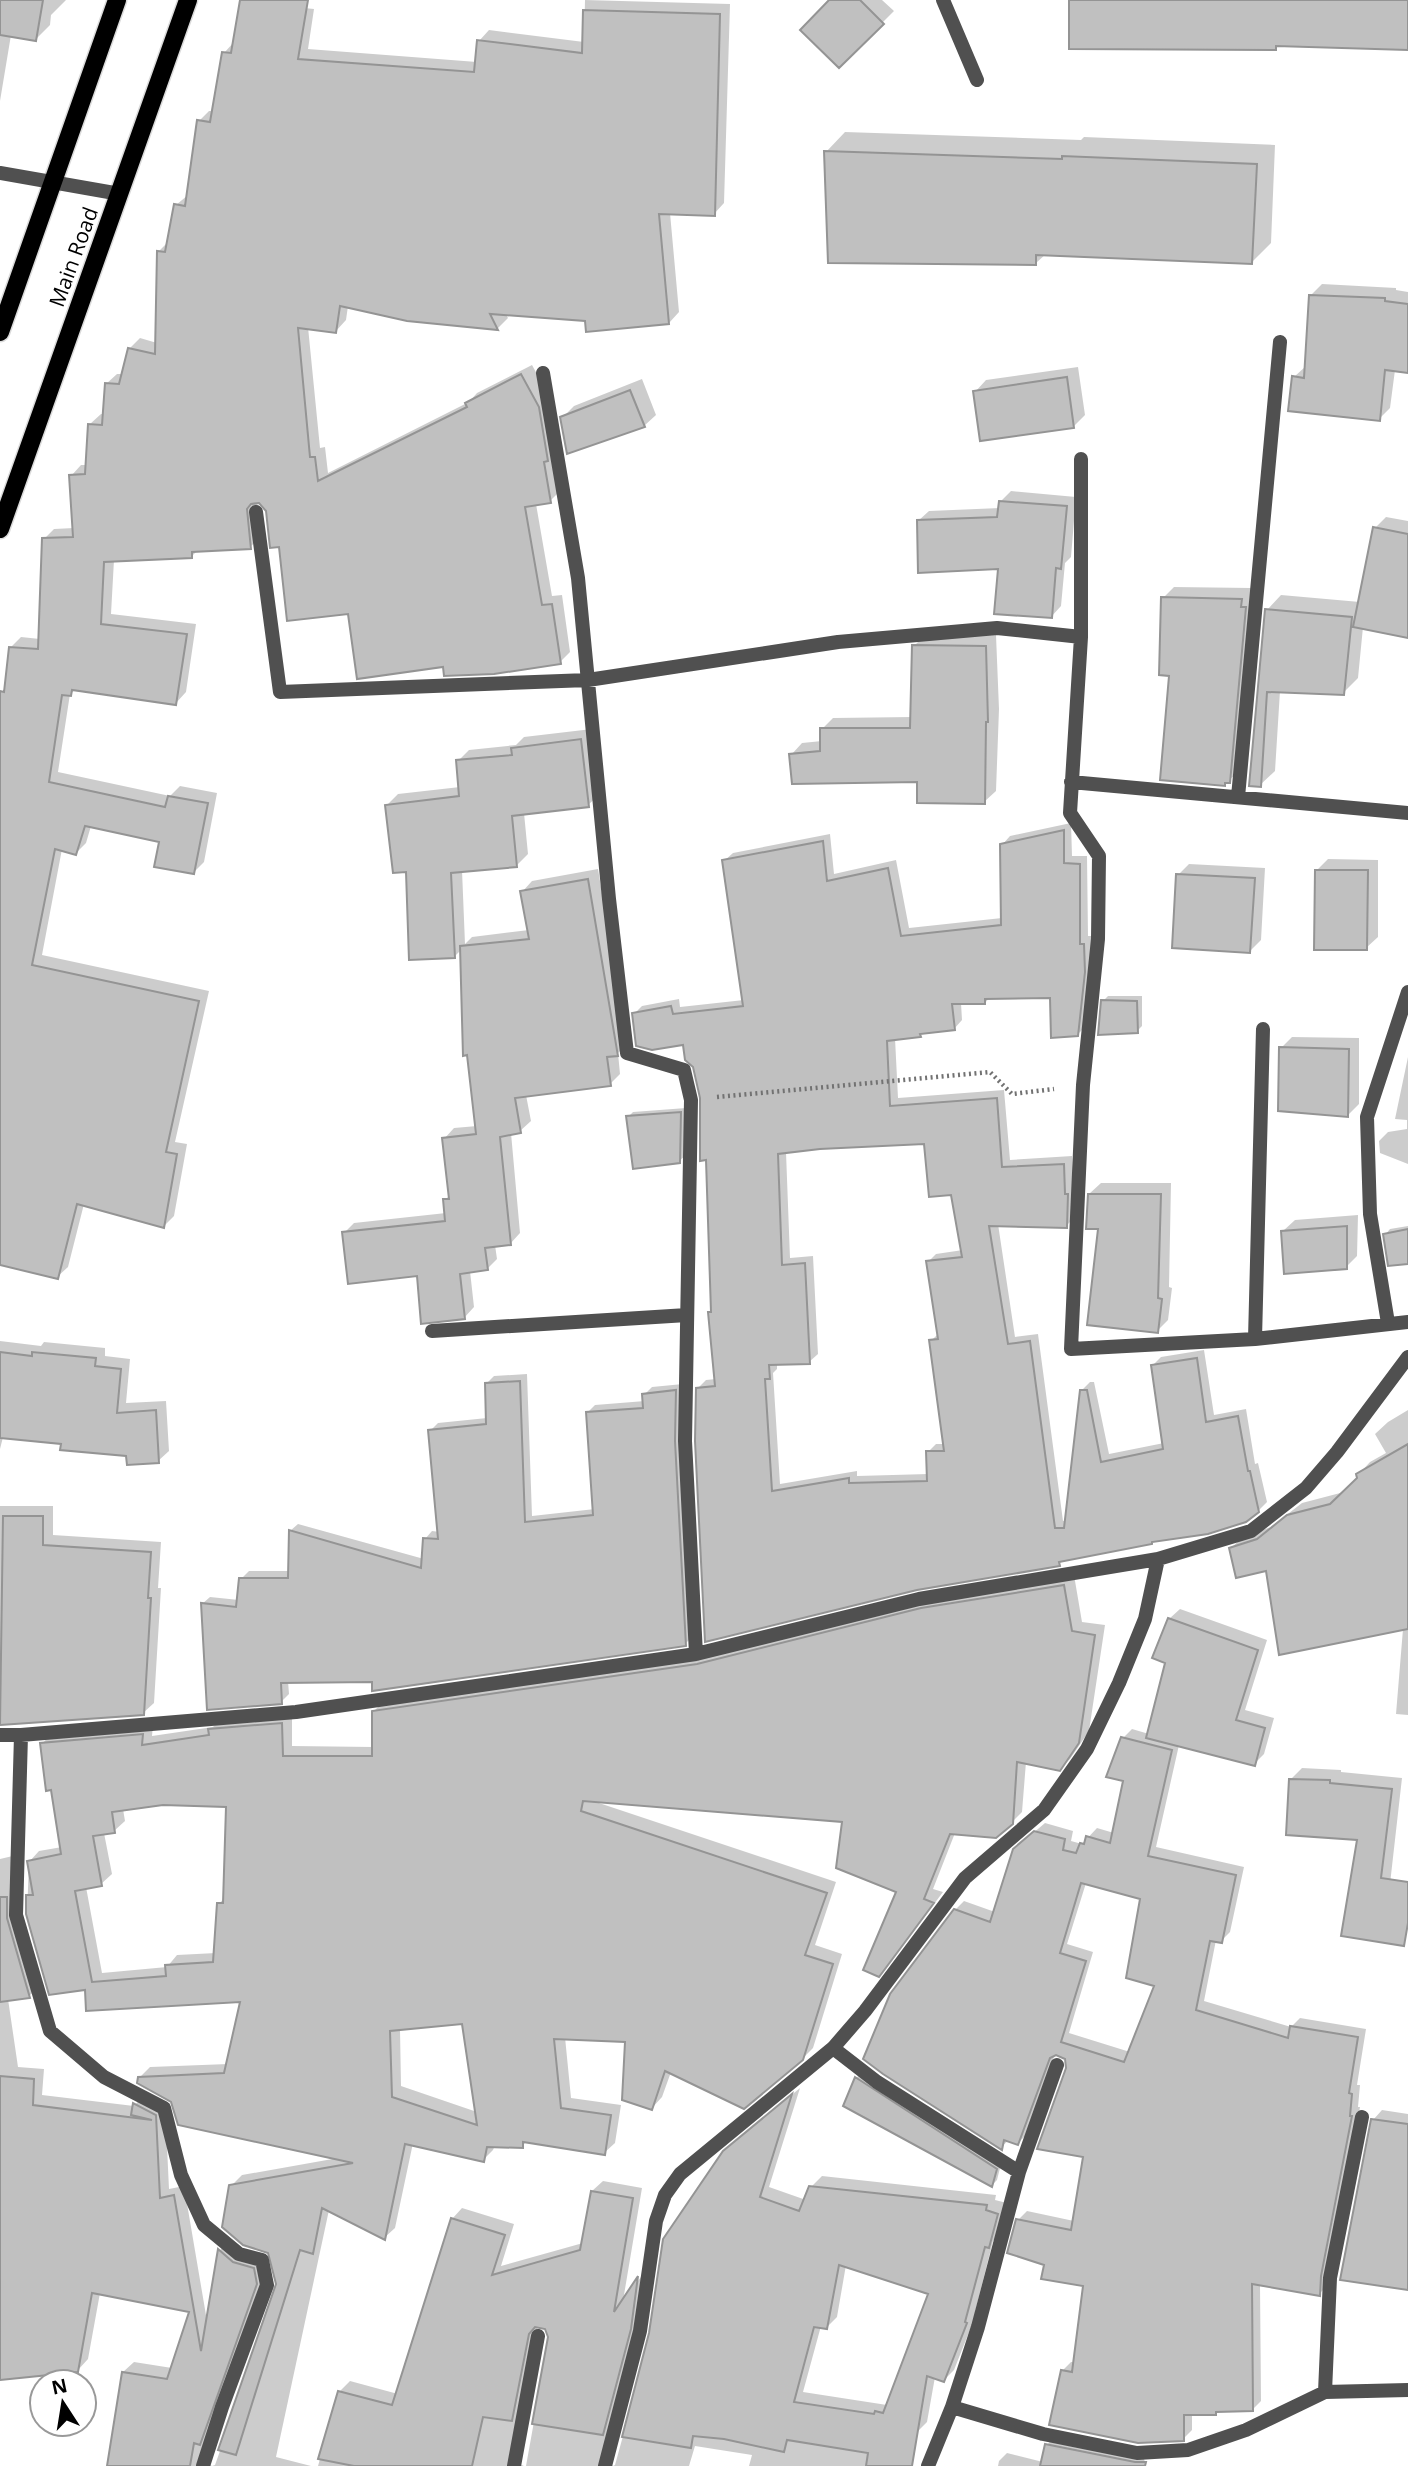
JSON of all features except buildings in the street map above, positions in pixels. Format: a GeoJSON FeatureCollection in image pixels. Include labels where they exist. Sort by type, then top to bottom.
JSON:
{"type":"FeatureCollection","features":[{"type":"Feature","properties":{"kind":"main road"},"geometry":{"type":"LineString","coordinates":[[0,332],[117,0]]}},
{"type":"Feature","properties":{"kind":"main road","name":"Main Road"},"geometry":{"type":"LineString","coordinates":[[0,529],[188,0]]}},
{"type":"Feature","properties":{"kind":"street"},"geometry":{"type":"LineString","coordinates":[[943,0],[977,80]]}},
{"type":"Feature","properties":{"kind":"street"},"geometry":{"type":"LineString","coordinates":[[0,173],[120,194]]}},
{"type":"Feature","properties":{"kind":"street"},"geometry":{"type":"LineString","coordinates":[[1238,797],[1280,342]]}},
{"type":"Feature","properties":{"kind":"street"},"geometry":{"type":"LineString","coordinates":[[543,373],[578,578],[627,1053],[684,1070],[691,1100],[685,1441],[696,1654]]}},
{"type":"Feature","properties":{"kind":"street"},"geometry":{"type":"LineString","coordinates":[[1081,459],[1081,637],[1070,813],[1099,856],[1098,939],[1083,1085],[1071,1349],[1255,1339],[1408,1322]]}},
{"type":"Feature","properties":{"kind":"street"},"geometry":{"type":"LineString","coordinates":[[256,512],[280,692],[588,680],[851,640],[997,628],[1081,637]]}},
{"type":"Feature","properties":{"kind":"street"},"geometry":{"type":"LineString","coordinates":[[1071,782],[1408,813]]}},
{"type":"Feature","properties":{"kind":"street"},"geometry":{"type":"LineString","coordinates":[[1388,1323],[1370,1214],[1367,1117],[1408,992]]}},
{"type":"Feature","properties":{"kind":"street"},"geometry":{"type":"LineString","coordinates":[[1255,1339],[1263,1029]]}},
{"type":"Feature","properties":{"kind":"street"},"geometry":{"type":"LineString","coordinates":[[432,1331],[687,1315]]}},
{"type":"Feature","properties":{"kind":"street"},"geometry":{"type":"LineString","coordinates":[[0,1735],[296,1712],[696,1654],[919,1599],[1158,1559],[1251,1531],[1306,1488],[1337,1452],[1408,1357]]}},
{"type":"Feature","properties":{"kind":"street"},"geometry":{"type":"LineString","coordinates":[[606,2466],[640,2331],[656,2221],[665,2195],[680,2174],[833,2048],[865,2011],[965,1878],[1044,1810],[1087,1749],[1119,1683],[1145,1619],[1158,1559]]}},
{"type":"Feature","properties":{"kind":"street"},"geometry":{"type":"LineString","coordinates":[[21,1735],[16,1915],[50,2031],[104,2077],[164,2108],[181,2175],[204,2225],[239,2253],[262,2260],[267,2285],[203,2466]]}},
{"type":"Feature","properties":{"kind":"street"},"geometry":{"type":"LineString","coordinates":[[833,2048],[877,2082],[1019,2172]]}},
{"type":"Feature","properties":{"kind":"street"},"geometry":{"type":"LineString","coordinates":[[928,2466],[952,2407],[978,2328],[1019,2172],[1057,2065]]}},
{"type":"Feature","properties":{"kind":"street"},"geometry":{"type":"LineString","coordinates":[[1325,2392],[1330,2278],[1362,2117]]}},
{"type":"Feature","properties":{"kind":"street"},"geometry":{"type":"LineString","coordinates":[[514,2466],[538,2336]]}},
{"type":"Feature","properties":{"kind":"street"},"geometry":{"type":"LineString","coordinates":[[952,2407],[1043,2434],[1137,2453],[1188,2449],[1246,2430],[1325,2392],[1408,2390]]}},
{"type":"Feature","properties":{"kind":"path"},"geometry":{"type":"LineString","coordinates":[[691,1100],[990,1072],[1012,1094],[1083,1085]]}}]}
